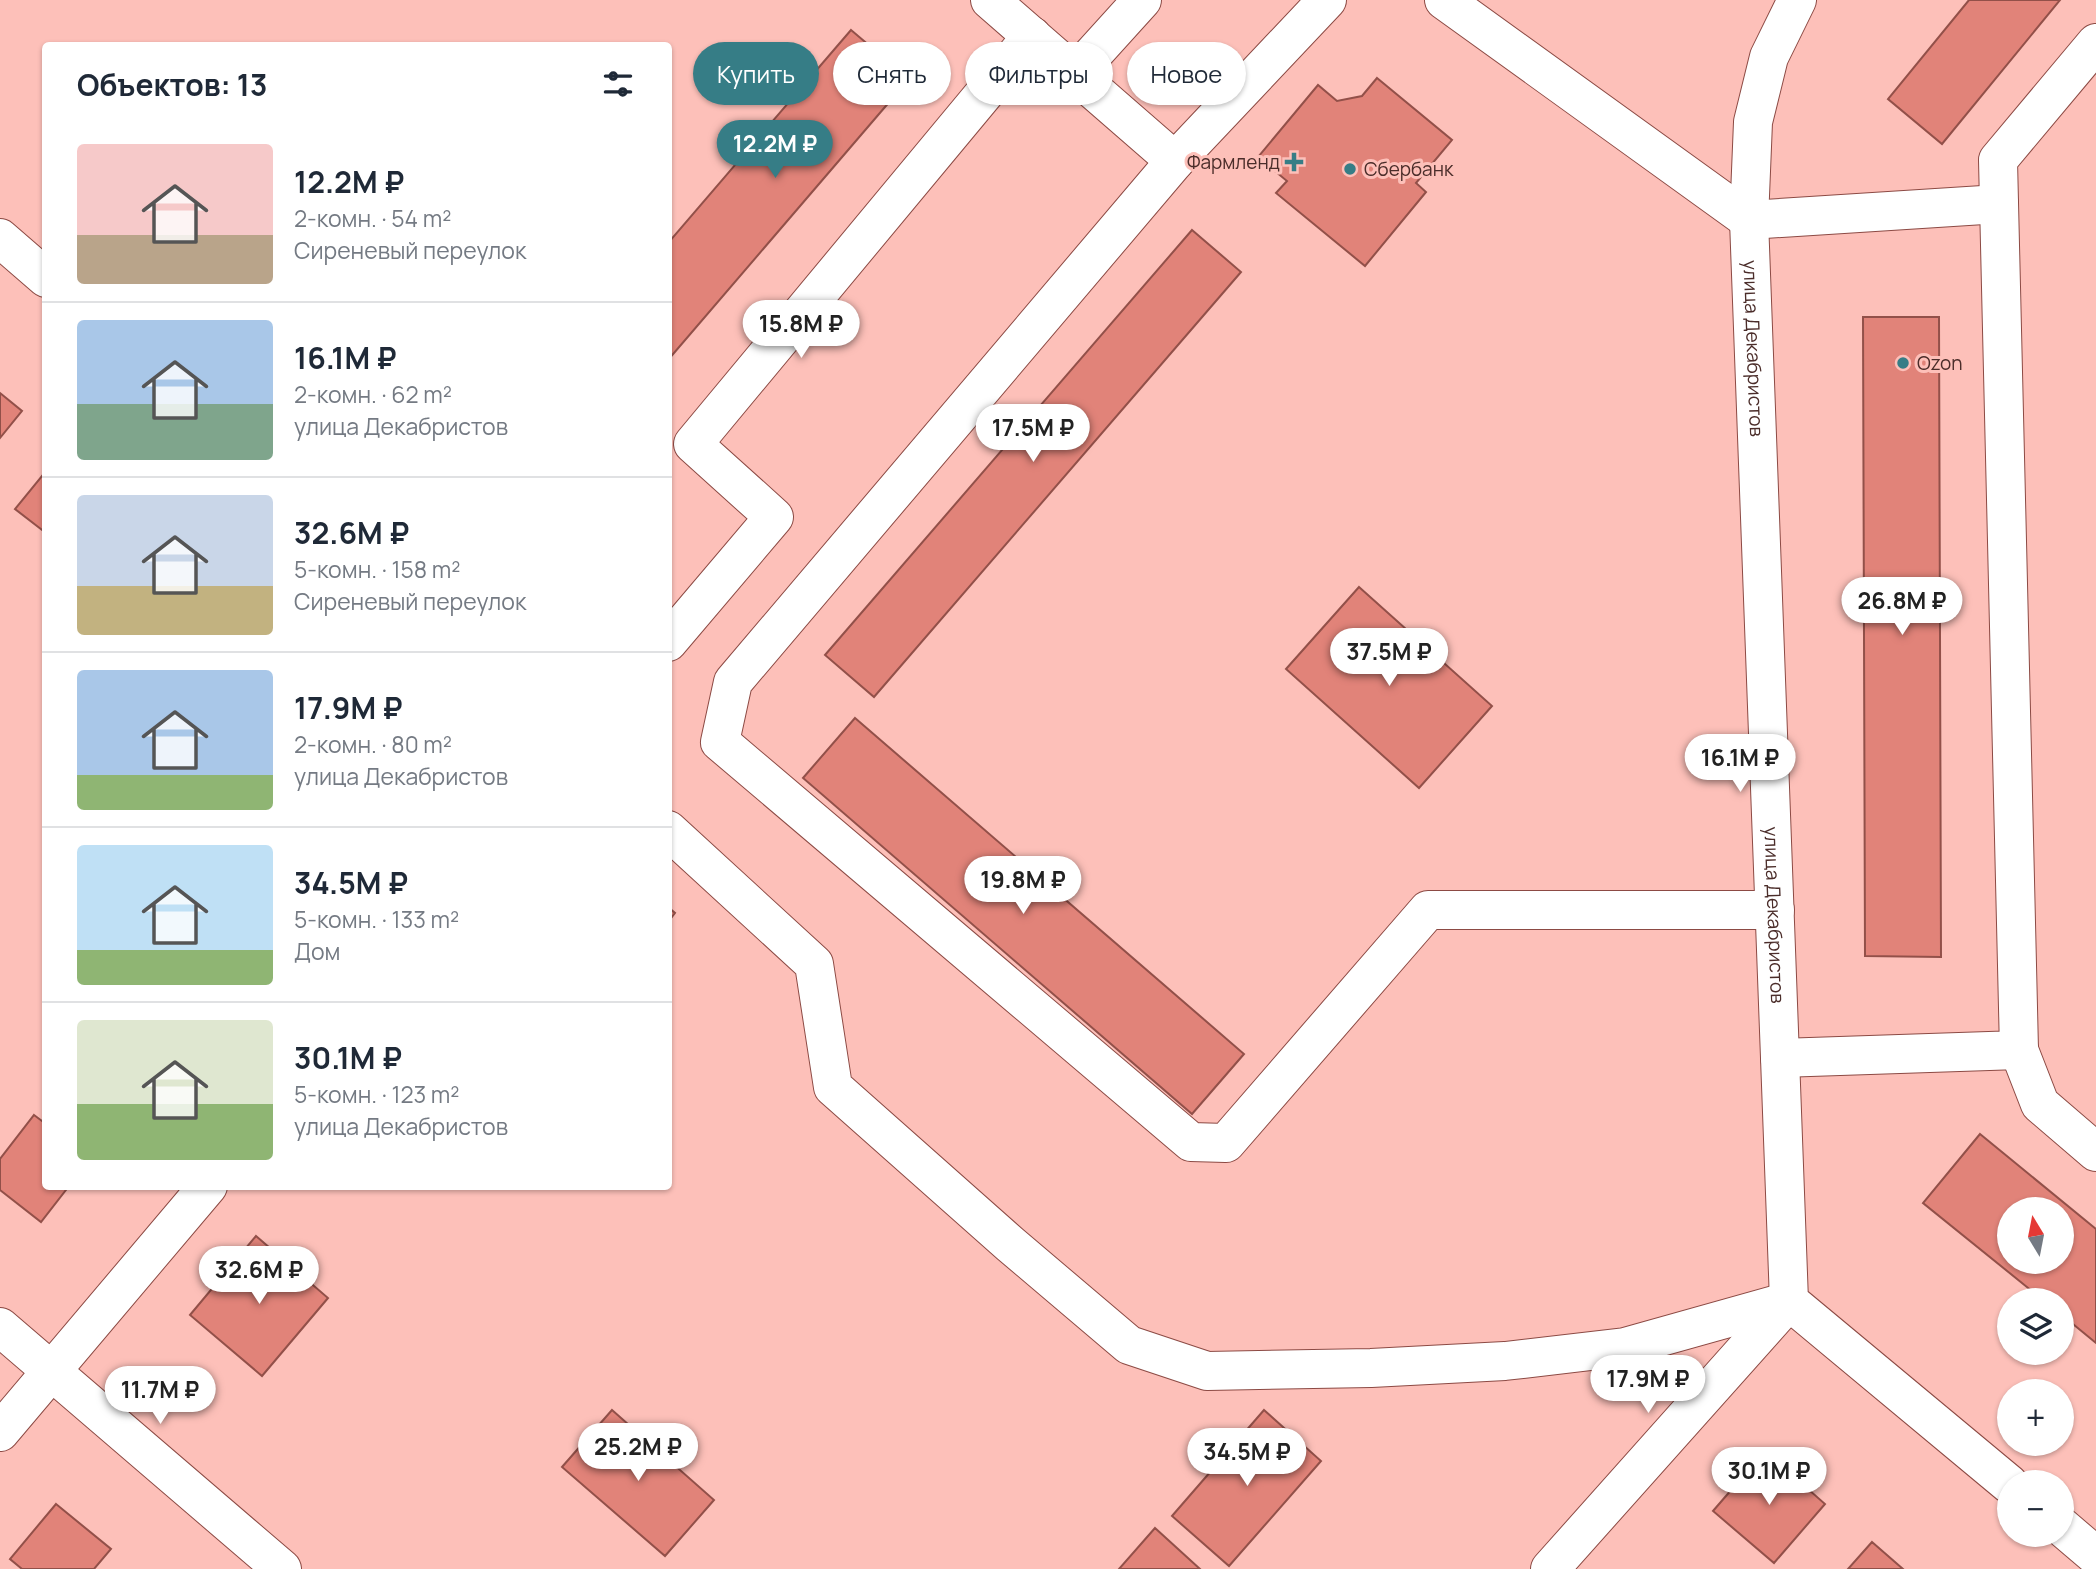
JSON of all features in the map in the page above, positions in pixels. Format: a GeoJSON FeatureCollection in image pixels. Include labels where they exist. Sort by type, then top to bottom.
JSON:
{"type":"FeatureCollection","features":[{"type":"Feature","properties":{"kind":"street"},"geometry":{"type":"LineString","coordinates":[[990,0],[1039,42]]}},
{"type":"Feature","properties":{"kind":"street"},"geometry":{"type":"LineString","coordinates":[[1104,42],[1142,0]]}},
{"type":"Feature","properties":{"kind":"street"},"geometry":{"type":"LineString","coordinates":[[1326,0],[1175,161],[733,682],[720,742],[1191,1142],[1226,1143],[1428,909],[1775,910]]}},
{"type":"Feature","properties":{"kind":"street"},"geometry":{"type":"LineString","coordinates":[[1444,0],[1749,220],[1999,204]]}},
{"type":"Feature","properties":{"kind":"street","name":"улица Декабристов"},"geometry":{"type":"LineString","coordinates":[[1789,1301],[1749,220],[1753,122],[1769,57],[1797,0]]}},
{"type":"Feature","properties":{"kind":"street"},"geometry":{"type":"LineString","coordinates":[[672,637],[774,517],[693,444],[1032,36]]}},
{"type":"Feature","properties":{"kind":"street"},"geometry":{"type":"LineString","coordinates":[[2096,43],[1998,160],[2019,1050],[2040,1104],[2096,1152]]}},
{"type":"Feature","properties":{"kind":"street"},"geometry":{"type":"LineString","coordinates":[[1111,105],[1175,161]]}},
{"type":"Feature","properties":{"kind":"street"},"geometry":{"type":"LineString","coordinates":[[0,238],[42,275]]}},
{"type":"Feature","properties":{"kind":"street"},"geometry":{"type":"LineString","coordinates":[[672,834],[814,964],[833,1087],[1129,1345],[1207,1371],[1371,1368],[1505,1361],[1625,1347],[1789,1301]]}},
{"type":"Feature","properties":{"kind":"street"},"geometry":{"type":"LineString","coordinates":[[1780,1058],[2019,1050]]}},
{"type":"Feature","properties":{"kind":"street"},"geometry":{"type":"LineString","coordinates":[[0,1432],[205,1190]]}},
{"type":"Feature","properties":{"kind":"street"},"geometry":{"type":"LineString","coordinates":[[1789,1301],[1997,1473]]}},
{"type":"Feature","properties":{"kind":"street"},"geometry":{"type":"LineString","coordinates":[[1550,1569],[1789,1301]]}},
{"type":"Feature","properties":{"kind":"street"},"geometry":{"type":"LineString","coordinates":[[0,1327],[282,1569]]}},
{"type":"Feature","properties":{"kind":"street"},"geometry":{"type":"LineString","coordinates":[[2074,1537],[2096,1556]]}},
{"type":"Feature","properties":{"kind":"building"},"geometry":{"type":"Polygon","coordinates":[[[1969,0],[2060,0],[1942,144],[1888,99],[1969,0]]]}},
{"type":"Feature","properties":{"kind":"building"},"geometry":{"type":"Polygon","coordinates":[[[851,30],[865,42],[841,42],[851,30]]]}},
{"type":"Feature","properties":{"kind":"building"},"geometry":{"type":"Polygon","coordinates":[[[833,51],[833,105],[887,105],[672,355],[672,238],[787,105],[819,105],[819,67],[833,51]]]}},
{"type":"Feature","properties":{"kind":"building","name":"Сбербанк"},"geometry":{"type":"Polygon","coordinates":[[[1377,78],[1452,140],[1416,183],[1426,192],[1365,266],[1276,193],[1287,181],[1258,157],[1318,85],[1337,101],[1362,96],[1377,78]]]}},
{"type":"Feature","properties":{"kind":"building"},"geometry":{"type":"Polygon","coordinates":[[[1192,230],[1241,272],[874,697],[825,655],[1192,230]]]}},
{"type":"Feature","properties":{"kind":"building"},"geometry":{"type":"Polygon","coordinates":[[[1863,317],[1939,317],[1941,957],[1865,956],[1863,317]]]}},
{"type":"Feature","properties":{"kind":"building"},"geometry":{"type":"Polygon","coordinates":[[[0,393],[22,411],[0,438],[0,393]]]}},
{"type":"Feature","properties":{"kind":"building"},"geometry":{"type":"Polygon","coordinates":[[[42,476],[42,530],[15,509],[42,476]]]}},
{"type":"Feature","properties":{"kind":"building"},"geometry":{"type":"Polygon","coordinates":[[[1359,587],[1492,706],[1419,788],[1286,669],[1359,587]]]}},
{"type":"Feature","properties":{"kind":"building"},"geometry":{"type":"Polygon","coordinates":[[[855,718],[1244,1054],[1192,1114],[803,778],[855,718]]]}},
{"type":"Feature","properties":{"kind":"building"},"geometry":{"type":"Polygon","coordinates":[[[34,1115],[42,1121],[42,1190],[66,1190],[41,1222],[0,1190],[0,1159],[34,1115]]]}},
{"type":"Feature","properties":{"kind":"building"},"geometry":{"type":"Polygon","coordinates":[[[1980,1134],[2057,1197],[1997,1197],[1997,1263],[1923,1203],[1980,1134]]]}},
{"type":"Feature","properties":{"kind":"building"},"geometry":{"type":"Polygon","coordinates":[[[2074,1211],[2096,1229],[2096,1343],[2074,1325],[2074,1288],[2028,1288],[2011,1274],[2074,1274],[2074,1211]]]}},
{"type":"Feature","properties":{"kind":"building"},"geometry":{"type":"Polygon","coordinates":[[[256,1236],[328,1298],[262,1376],[190,1315],[256,1236]]]}},
{"type":"Feature","properties":{"kind":"building"},"geometry":{"type":"Polygon","coordinates":[[[612,1410],[714,1500],[665,1556],[562,1467],[612,1410]]]}},
{"type":"Feature","properties":{"kind":"building"},"geometry":{"type":"Polygon","coordinates":[[[1264,1410],[1321,1461],[1229,1566],[1172,1516],[1264,1410]]]}},
{"type":"Feature","properties":{"kind":"building"},"geometry":{"type":"Polygon","coordinates":[[[1765,1451],[1825,1504],[1774,1563],[1713,1511],[1765,1451]]]}},
{"type":"Feature","properties":{"kind":"building"},"geometry":{"type":"Polygon","coordinates":[[[56,1504],[111,1549],[94,1569],[22,1569],[10,1559],[56,1504]]]}},
{"type":"Feature","properties":{"kind":"building"},"geometry":{"type":"Polygon","coordinates":[[[1155,1528],[1200,1569],[1119,1569],[1155,1528]]]}},
{"type":"Feature","properties":{"kind":"building"},"geometry":{"type":"Polygon","coordinates":[[[1872,1542],[1903,1569],[1848,1569],[1872,1542]]]}},
{"type":"Feature","properties":{"kind":"place","name":"Фармленд"},"geometry":{"type":"Point","coordinates":[1294,162]}},
{"type":"Feature","properties":{"kind":"place","name":"Сбербанк"},"geometry":{"type":"Point","coordinates":[1350,169]}},
{"type":"Feature","properties":{"kind":"place","name":"Ozon"},"geometry":{"type":"Point","coordinates":[1903,363]}}]}
